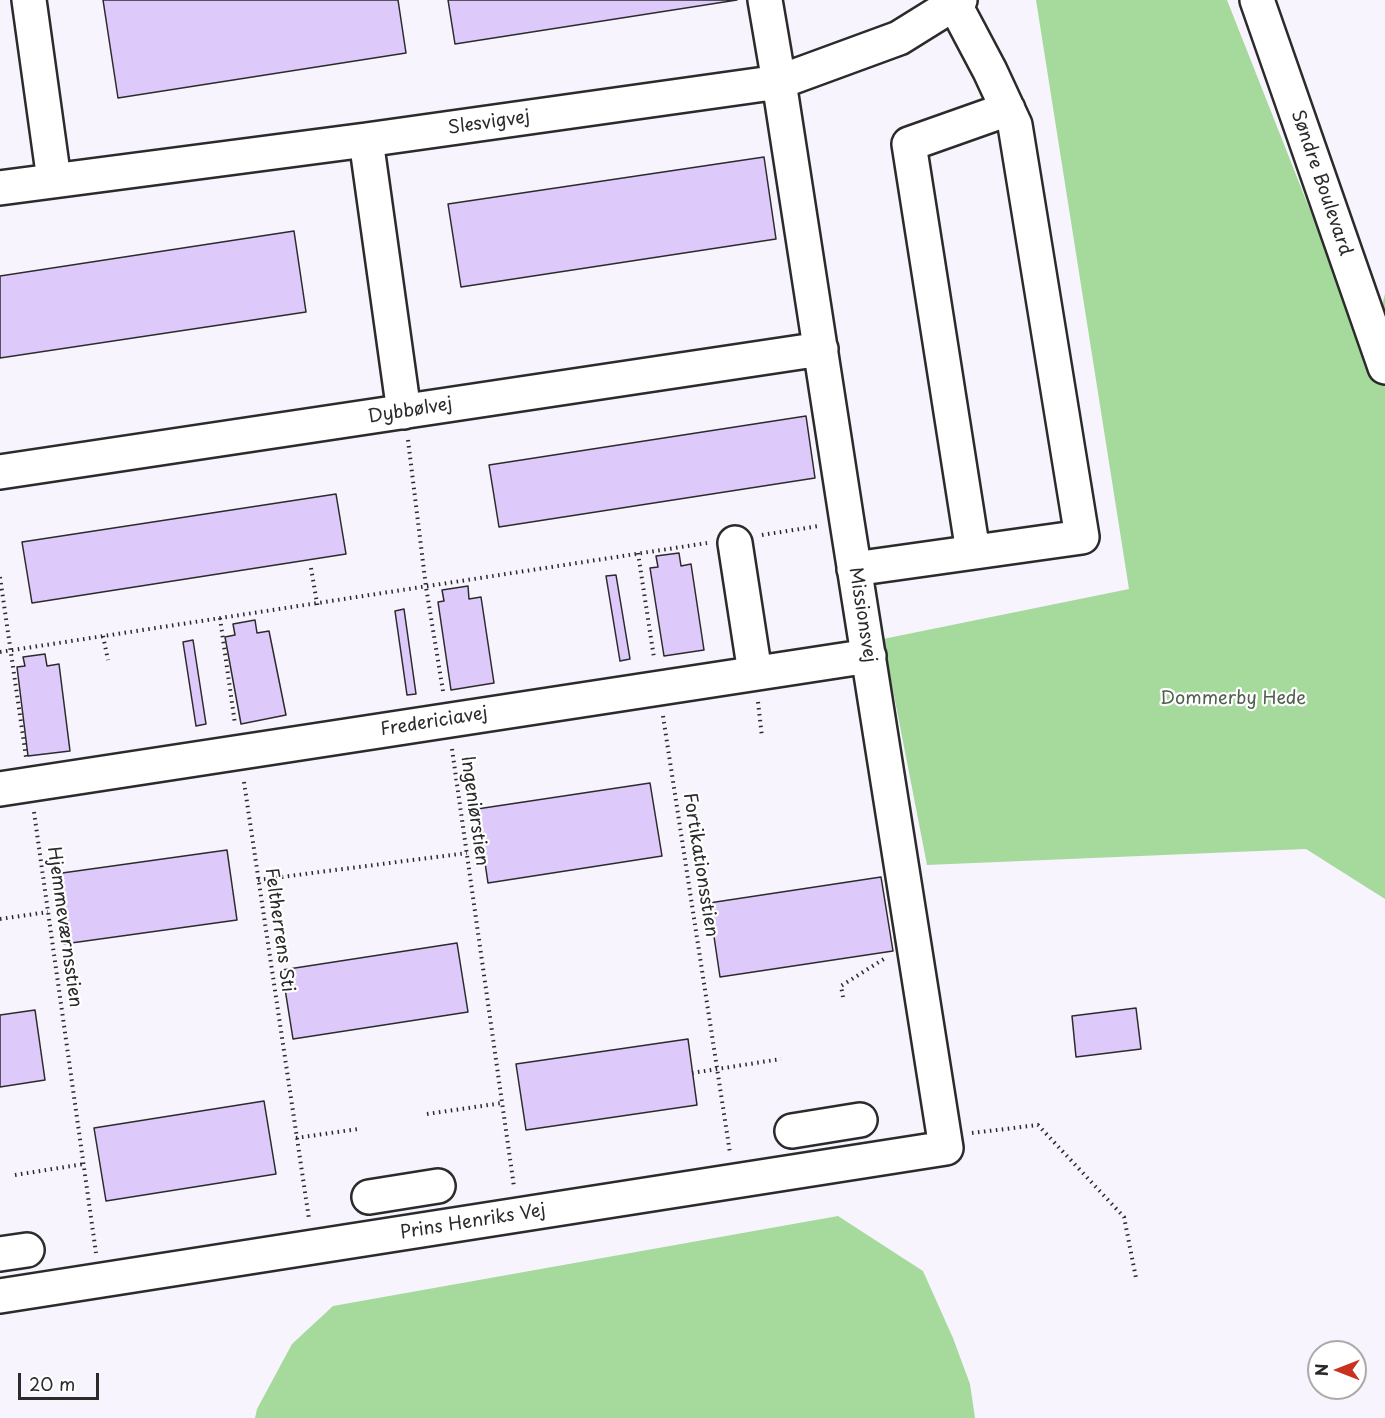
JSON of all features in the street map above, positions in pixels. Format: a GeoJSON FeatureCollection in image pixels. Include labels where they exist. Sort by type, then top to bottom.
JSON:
{"type":"FeatureCollection","features":[{"type":"Feature","properties":{"kind":"lane"},"geometry":{"type":"LineString","coordinates":[[29,0],[54,180]]}},
{"type":"Feature","properties":{"kind":"lane","name":"Missionsvej"},"geometry":{"type":"LineString","coordinates":[[765,0],[945,1142]]}},
{"type":"Feature","properties":{"kind":"lane","name":"Søndre Boulevard"},"geometry":{"type":"LineString","coordinates":[[1257,0],[1385,367]]}},
{"type":"Feature","properties":{"kind":"lane"},"geometry":{"type":"LineString","coordinates":[[854,569],[1082,537],[1015,125],[957,2]]}},
{"type":"Feature","properties":{"kind":"lane","name":"Slesvigvej"},"geometry":{"type":"LineString","coordinates":[[0,188],[779,82],[899,38],[957,2]]}},
{"type":"Feature","properties":{"kind":"lane"},"geometry":{"type":"LineString","coordinates":[[973,552],[909,144],[1008,110]]}},
{"type":"Feature","properties":{"kind":"lane"},"geometry":{"type":"LineString","coordinates":[[366,140],[404,412]]}},
{"type":"Feature","properties":{"kind":"lane","name":"Dybbølvej"},"geometry":{"type":"LineString","coordinates":[[0,472],[821,349]]}},
{"type":"Feature","properties":{"kind":"lane"},"geometry":{"type":"LineString","coordinates":[[735,540],[755,673]]}},
{"type":"Feature","properties":{"kind":"lane","name":"Fredericiavej"},"geometry":{"type":"LineString","coordinates":[[15,786],[869,656]]}},
{"type":"Feature","properties":{"kind":"lane"},"geometry":{"type":"LineString","coordinates":[[825,1166],[806,1129],[860,1120]]}},
{"type":"Feature","properties":{"kind":"lane","name":"Prins Henriks Vej"},"geometry":{"type":"LineString","coordinates":[[0,1296],[734,1181],[945,1142]]}},
{"type":"Feature","properties":{"kind":"lane"},"geometry":{"type":"LineString","coordinates":[[407,1232],[385,1194],[438,1186]]}},
{"type":"Feature","properties":{"kind":"path","name":"Ingeniørstien"},"geometry":{"type":"LineString","coordinates":[[404,412],[426,587],[448,720],[518,1215]]}},
{"type":"Feature","properties":{"kind":"path"},"geometry":{"type":"LineString","coordinates":[[0,652],[220,618],[317,606],[847,522]]}},
{"type":"Feature","properties":{"kind":"path","name":"Fortikationsstien"},"geometry":{"type":"LineString","coordinates":[[638,554],[734,1181]]}},
{"type":"Feature","properties":{"kind":"path"},"geometry":{"type":"LineString","coordinates":[[311,568],[317,606]]}},
{"type":"Feature","properties":{"kind":"path"},"geometry":{"type":"LineString","coordinates":[[521,572],[522,578]]}},
{"type":"Feature","properties":{"kind":"path","name":"Hjemmeværnsstien"},"geometry":{"type":"LineString","coordinates":[[0,577],[10,651],[15,786],[48,912],[100,1280]]}},
{"type":"Feature","properties":{"kind":"path","name":"Feltherrens Sti"},"geometry":{"type":"LineString","coordinates":[[220,618],[313,1247]]}},
{"type":"Feature","properties":{"kind":"path"},"geometry":{"type":"LineString","coordinates":[[103,636],[108,660]]}},
{"type":"Feature","properties":{"kind":"path"},"geometry":{"type":"LineString","coordinates":[[258,880],[467,853]]}},
{"type":"Feature","properties":{"kind":"path"},"geometry":{"type":"LineString","coordinates":[[0,920],[48,912]]}},
{"type":"Feature","properties":{"kind":"path"},"geometry":{"type":"LineString","coordinates":[[843,997],[841,986],[899,950],[915,946]]}},
{"type":"Feature","properties":{"kind":"path"},"geometry":{"type":"LineString","coordinates":[[692,1073],[782,1059]]}},
{"type":"Feature","properties":{"kind":"path"},"geometry":{"type":"LineString","coordinates":[[427,1114],[502,1103]]}},
{"type":"Feature","properties":{"kind":"path"},"geometry":{"type":"LineString","coordinates":[[945,1142],[1038,1125],[1124,1217],[1136,1278]]}},
{"type":"Feature","properties":{"kind":"path"},"geometry":{"type":"LineString","coordinates":[[296,1138],[358,1129]]}},
{"type":"Feature","properties":{"kind":"path"},"geometry":{"type":"LineString","coordinates":[[15,1175],[84,1164]]}},
{"type":"Feature","properties":{"kind":"green space","name":"Dommerby Hede"},"geometry":{"type":"Polygon","coordinates":[[[1036,0],[1227,0],[1368,357],[1385,294],[1385,899],[1306,849],[927,865],[883,639],[1129,589],[1036,0]]]}},
{"type":"Feature","properties":{"kind":"green space"},"geometry":{"type":"Polygon","coordinates":[[[838,1216],[923,1271],[953,1338],[970,1384],[975,1418],[255,1418],[257,1409],[292,1344],[333,1306],[838,1216]]]}},
{"type":"Feature","properties":{"kind":"building"},"geometry":{"type":"Polygon","coordinates":[[[103,0],[398,0],[406,53],[118,98],[103,0]]]}},
{"type":"Feature","properties":{"kind":"building"},"geometry":{"type":"Polygon","coordinates":[[[448,0],[737,0],[455,44],[448,0]]]}},
{"type":"Feature","properties":{"kind":"building"},"geometry":{"type":"Polygon","coordinates":[[[764,157],[776,239],[461,287],[448,204],[764,157]]]}},
{"type":"Feature","properties":{"kind":"building"},"geometry":{"type":"Polygon","coordinates":[[[294,231],[306,312],[0,358],[0,276],[294,231]]]}},
{"type":"Feature","properties":{"kind":"building"},"geometry":{"type":"Polygon","coordinates":[[[806,416],[815,478],[499,527],[489,465],[806,416]]]}},
{"type":"Feature","properties":{"kind":"building"},"geometry":{"type":"Polygon","coordinates":[[[336,494],[346,554],[32,603],[22,542],[336,494]]]}},
{"type":"Feature","properties":{"kind":"building"},"geometry":{"type":"Polygon","coordinates":[[[679,553],[681,566],[691,564],[704,650],[664,656],[650,568],[658,567],[656,556],[679,553]]]}},
{"type":"Feature","properties":{"kind":"building"},"geometry":{"type":"Polygon","coordinates":[[[616,575],[630,659],[620,661],[606,576],[616,575]]]}},
{"type":"Feature","properties":{"kind":"building"},"geometry":{"type":"Polygon","coordinates":[[[468,586],[469,599],[481,597],[494,683],[451,690],[438,602],[444,601],[442,590],[468,586]]]}},
{"type":"Feature","properties":{"kind":"building"},"geometry":{"type":"Polygon","coordinates":[[[404,609],[416,694],[407,695],[395,611],[404,609]]]}},
{"type":"Feature","properties":{"kind":"building"},"geometry":{"type":"Polygon","coordinates":[[[255,620],[257,633],[269,631],[286,715],[241,724],[225,637],[235,635],[233,624],[255,620]]]}},
{"type":"Feature","properties":{"kind":"building"},"geometry":{"type":"Polygon","coordinates":[[[193,640],[206,724],[196,726],[183,642],[193,640]]]}},
{"type":"Feature","properties":{"kind":"building"},"geometry":{"type":"Polygon","coordinates":[[[45,654],[47,666],[59,664],[70,751],[28,756],[17,667],[25,666],[23,657],[45,654]]]}},
{"type":"Feature","properties":{"kind":"building"},"geometry":{"type":"Polygon","coordinates":[[[650,783],[662,856],[488,883],[477,809],[650,783]]]}},
{"type":"Feature","properties":{"kind":"building"},"geometry":{"type":"Polygon","coordinates":[[[227,850],[237,920],[64,944],[55,874],[227,850]]]}},
{"type":"Feature","properties":{"kind":"building"},"geometry":{"type":"Polygon","coordinates":[[[881,877],[893,951],[720,977],[709,903],[881,877]]]}},
{"type":"Feature","properties":{"kind":"building"},"geometry":{"type":"Polygon","coordinates":[[[457,943],[468,1012],[293,1039],[282,970],[457,943]]]}},
{"type":"Feature","properties":{"kind":"building"},"geometry":{"type":"Polygon","coordinates":[[[1136,1008],[1141,1049],[1076,1057],[1072,1016],[1136,1008]]]}},
{"type":"Feature","properties":{"kind":"building"},"geometry":{"type":"Polygon","coordinates":[[[35,1010],[45,1080],[0,1087],[0,1015],[35,1010]]]}},
{"type":"Feature","properties":{"kind":"building"},"geometry":{"type":"Polygon","coordinates":[[[688,1039],[697,1105],[526,1130],[516,1064],[688,1039]]]}},
{"type":"Feature","properties":{"kind":"building"},"geometry":{"type":"Polygon","coordinates":[[[264,1101],[276,1174],[106,1201],[94,1128],[264,1101]]]}}]}
